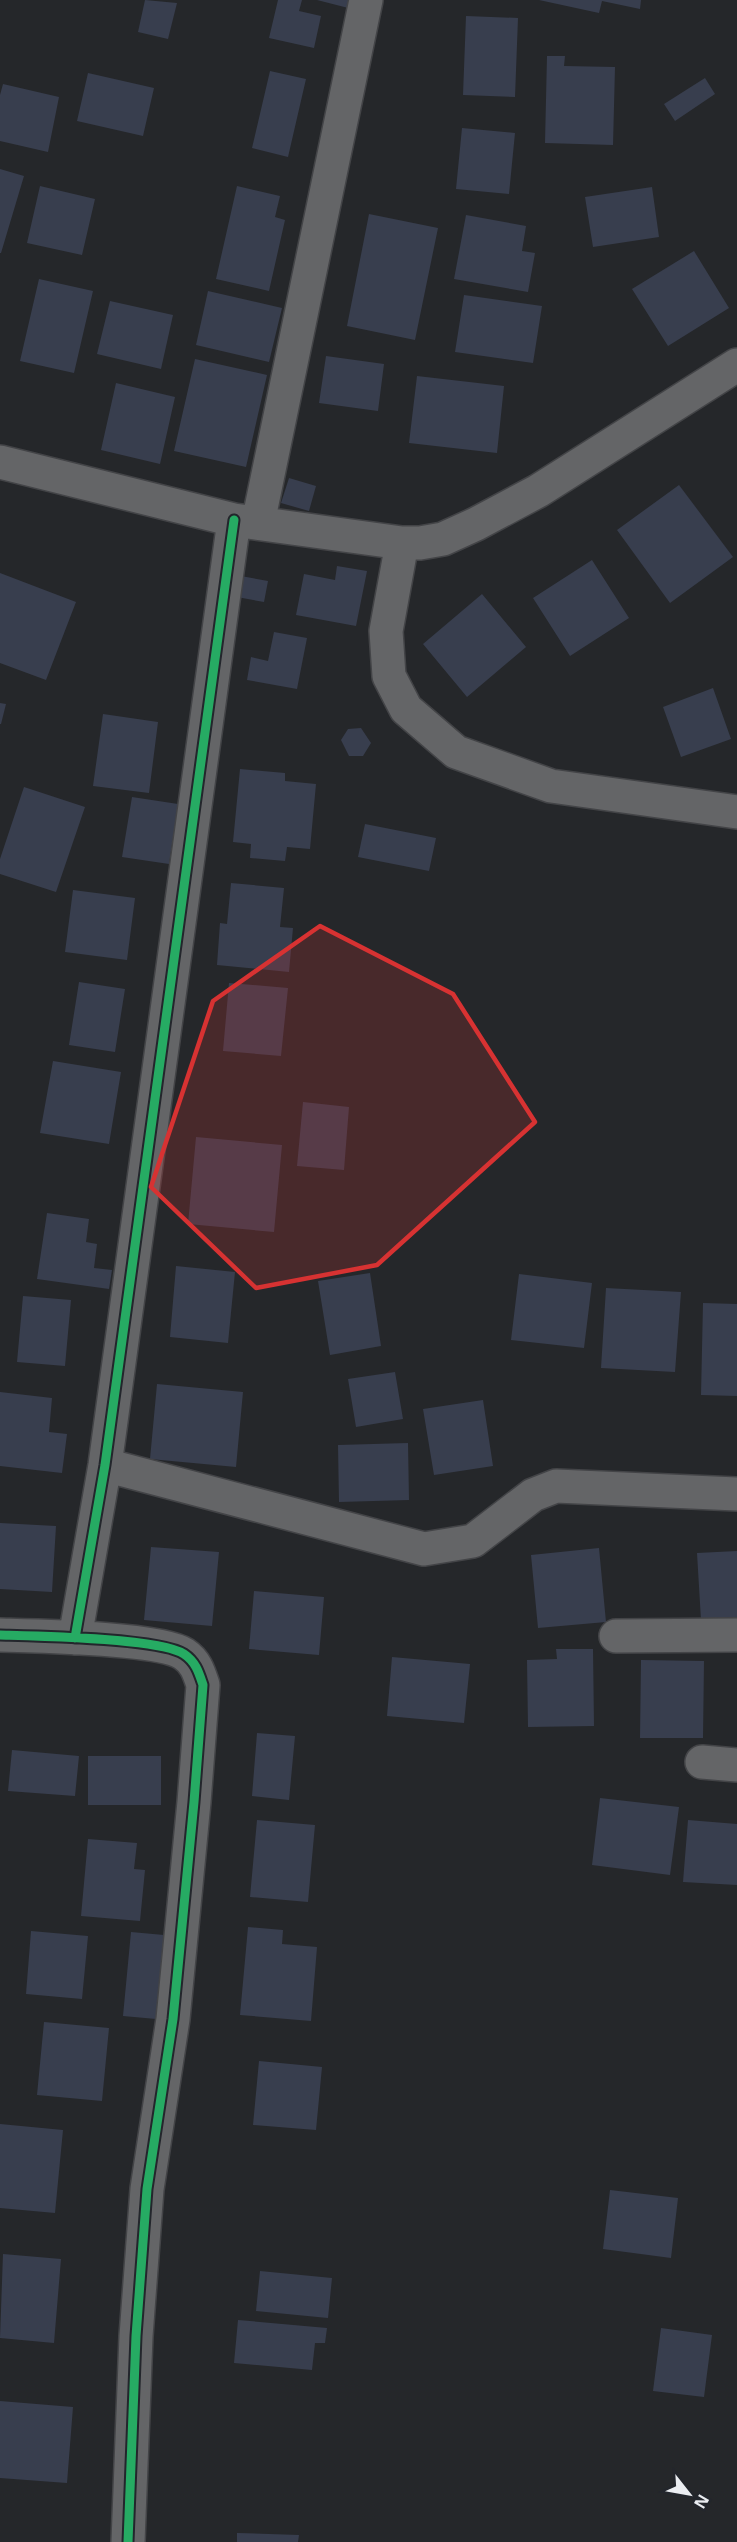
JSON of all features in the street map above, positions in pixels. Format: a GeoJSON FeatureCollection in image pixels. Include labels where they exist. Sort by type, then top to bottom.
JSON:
{"type":"FeatureCollection","features":[{"type":"Feature","properties":{"kind":"street"},"geometry":{"type":"LineString","coordinates":[[75,1638],[105,1465],[246,522],[366,0]]}},
{"type":"Feature","properties":{"kind":"street"},"geometry":{"type":"LineString","coordinates":[[0,462],[246,522],[402,543],[420,543],[443,539],[538,491],[737,365]]}},
{"type":"Feature","properties":{"kind":"street"},"geometry":{"type":"LineString","coordinates":[[402,543],[386,631],[389,676],[406,709],[456,752],[551,786],[737,812]]}},
{"type":"Feature","properties":{"kind":"street"},"geometry":{"type":"LineString","coordinates":[[105,1465],[424,1549],[473,1541],[533,1495],[556,1486],[737,1494]]}},
{"type":"Feature","properties":{"kind":"street"},"geometry":{"type":"LineString","coordinates":[[0,1635],[75,1638],[164,1647],[184,1654],[198,1668],[203,1685],[173,2019],[147,2189],[136,2336],[128,2542]]}},
{"type":"Feature","properties":{"kind":"street"},"geometry":{"type":"LineString","coordinates":[[616,1636],[737,1635]]}},
{"type":"Feature","properties":{"kind":"street"},"geometry":{"type":"LineString","coordinates":[[702,1762],[737,1765]]}},
{"type":"Feature","properties":{"kind":"highlighted area"},"geometry":{"type":"Polygon","coordinates":[[[320,926],[453,994],[535,1122],[377,1265],[256,1288],[151,1187],[213,1001],[320,926]]]}},
{"type":"Feature","properties":{"kind":"building"},"geometry":{"type":"Polygon","coordinates":[[[145,0],[177,3],[168,39],[138,32],[145,0]]]}},
{"type":"Feature","properties":{"kind":"building"},"geometry":{"type":"Polygon","coordinates":[[[278,0],[302,0],[299,11],[321,16],[314,48],[269,38],[278,0]]]}},
{"type":"Feature","properties":{"kind":"building"},"geometry":{"type":"Polygon","coordinates":[[[317,0],[363,0],[360,11],[317,0]]]}},
{"type":"Feature","properties":{"kind":"building"},"geometry":{"type":"Polygon","coordinates":[[[539,0],[641,0],[640,9],[602,1],[599,13],[539,0]]]}},
{"type":"Feature","properties":{"kind":"building"},"geometry":{"type":"Polygon","coordinates":[[[466,16],[518,18],[515,97],[463,95],[466,16]]]}},
{"type":"Feature","properties":{"kind":"building"},"geometry":{"type":"Polygon","coordinates":[[[547,56],[565,56],[564,66],[615,67],[613,145],[545,143],[547,56]]]}},
{"type":"Feature","properties":{"kind":"building"},"geometry":{"type":"Polygon","coordinates":[[[270,71],[306,79],[288,157],[252,148],[270,71]]]}},
{"type":"Feature","properties":{"kind":"building"},"geometry":{"type":"Polygon","coordinates":[[[88,73],[154,88],[143,136],[77,121],[88,73]]]}},
{"type":"Feature","properties":{"kind":"building"},"geometry":{"type":"Polygon","coordinates":[[[705,78],[715,94],[675,121],[664,104],[705,78]]]}},
{"type":"Feature","properties":{"kind":"building"},"geometry":{"type":"Polygon","coordinates":[[[3,84],[59,97],[48,152],[0,141],[0,95],[3,84]]]}},
{"type":"Feature","properties":{"kind":"building"},"geometry":{"type":"Polygon","coordinates":[[[462,128],[515,133],[509,194],[456,189],[462,128]]]}},
{"type":"Feature","properties":{"kind":"building"},"geometry":{"type":"Polygon","coordinates":[[[0,169],[24,176],[1,253],[0,253],[0,169]]]}},
{"type":"Feature","properties":{"kind":"building"},"geometry":{"type":"Polygon","coordinates":[[[40,186],[95,199],[82,255],[27,243],[40,186]]]}},
{"type":"Feature","properties":{"kind":"building"},"geometry":{"type":"Polygon","coordinates":[[[237,186],[280,196],[275,217],[285,220],[269,291],[216,279],[237,186]]]}},
{"type":"Feature","properties":{"kind":"building"},"geometry":{"type":"Polygon","coordinates":[[[652,187],[659,237],[593,247],[585,197],[652,187]]]}},
{"type":"Feature","properties":{"kind":"building"},"geometry":{"type":"Polygon","coordinates":[[[369,214],[438,228],[415,340],[347,326],[369,214]]]}},
{"type":"Feature","properties":{"kind":"building"},"geometry":{"type":"Polygon","coordinates":[[[466,215],[526,226],[522,251],[535,253],[528,292],[454,279],[466,215]]]}},
{"type":"Feature","properties":{"kind":"building"},"geometry":{"type":"Polygon","coordinates":[[[694,251],[729,308],[668,346],[632,289],[694,251]]]}},
{"type":"Feature","properties":{"kind":"building"},"geometry":{"type":"Polygon","coordinates":[[[39,279],[93,291],[74,373],[20,361],[39,279]]]}},
{"type":"Feature","properties":{"kind":"building"},"geometry":{"type":"Polygon","coordinates":[[[208,291],[282,308],[269,362],[196,345],[208,291]]]}},
{"type":"Feature","properties":{"kind":"building"},"geometry":{"type":"Polygon","coordinates":[[[464,295],[542,306],[533,363],[455,352],[464,295]]]}},
{"type":"Feature","properties":{"kind":"building"},"geometry":{"type":"Polygon","coordinates":[[[110,301],[173,315],[161,369],[97,354],[110,301]]]}},
{"type":"Feature","properties":{"kind":"building"},"geometry":{"type":"Polygon","coordinates":[[[326,356],[384,364],[378,411],[319,403],[326,356]]]}},
{"type":"Feature","properties":{"kind":"building"},"geometry":{"type":"Polygon","coordinates":[[[195,359],[267,375],[246,467],[174,451],[195,359]]]}},
{"type":"Feature","properties":{"kind":"building"},"geometry":{"type":"Polygon","coordinates":[[[417,376],[504,386],[497,453],[409,443],[417,376]]]}},
{"type":"Feature","properties":{"kind":"building"},"geometry":{"type":"Polygon","coordinates":[[[116,383],[175,397],[160,464],[101,450],[116,383]]]}},
{"type":"Feature","properties":{"kind":"building"},"geometry":{"type":"Polygon","coordinates":[[[289,478],[316,486],[309,511],[281,503],[289,478]]]}},
{"type":"Feature","properties":{"kind":"building"},"geometry":{"type":"Polygon","coordinates":[[[679,485],[733,557],[670,603],[617,530],[679,485]]]}},
{"type":"Feature","properties":{"kind":"building"},"geometry":{"type":"Polygon","coordinates":[[[592,560],[629,618],[570,656],[533,598],[592,560]]]}},
{"type":"Feature","properties":{"kind":"building"},"geometry":{"type":"Polygon","coordinates":[[[337,566],[367,571],[356,626],[296,615],[304,574],[335,580],[337,566]]]}},
{"type":"Feature","properties":{"kind":"building"},"geometry":{"type":"Polygon","coordinates":[[[0,573],[76,602],[46,680],[0,663],[0,573]]]}},
{"type":"Feature","properties":{"kind":"building"},"geometry":{"type":"Polygon","coordinates":[[[230,574],[268,581],[264,602],[226,595],[230,574]]]}},
{"type":"Feature","properties":{"kind":"building"},"geometry":{"type":"Polygon","coordinates":[[[482,594],[526,647],[467,697],[423,644],[482,594]]]}},
{"type":"Feature","properties":{"kind":"building"},"geometry":{"type":"Polygon","coordinates":[[[274,632],[307,638],[297,689],[247,680],[251,657],[268,661],[274,632]]]}},
{"type":"Feature","properties":{"kind":"building"},"geometry":{"type":"Polygon","coordinates":[[[713,688],[731,739],[681,757],[663,707],[713,688]]]}},
{"type":"Feature","properties":{"kind":"building"},"geometry":{"type":"Polygon","coordinates":[[[0,703],[6,704],[1,724],[0,724],[0,703]]]}},
{"type":"Feature","properties":{"kind":"building"},"geometry":{"type":"Polygon","coordinates":[[[103,714],[158,722],[149,793],[93,786],[103,714]]]}},
{"type":"Feature","properties":{"kind":"building"},"geometry":{"type":"Polygon","coordinates":[[[361,728],[371,743],[363,756],[349,756],[341,740],[348,729],[361,728]]]}},
{"type":"Feature","properties":{"kind":"building"},"geometry":{"type":"Polygon","coordinates":[[[240,769],[285,773],[285,781],[316,784],[310,849],[287,847],[285,861],[250,858],[251,844],[233,842],[240,769]]]}},
{"type":"Feature","properties":{"kind":"building"},"geometry":{"type":"Polygon","coordinates":[[[24,787],[85,807],[56,892],[0,874],[0,859],[24,787]]]}},
{"type":"Feature","properties":{"kind":"building"},"geometry":{"type":"Polygon","coordinates":[[[132,797],[178,804],[169,864],[122,857],[132,797]]]}},
{"type":"Feature","properties":{"kind":"building"},"geometry":{"type":"Polygon","coordinates":[[[365,824],[436,838],[429,871],[358,857],[365,824]]]}},
{"type":"Feature","properties":{"kind":"building"},"geometry":{"type":"Polygon","coordinates":[[[231,883],[284,888],[280,927],[293,928],[289,972],[217,965],[220,923],[227,924],[231,883]]]}},
{"type":"Feature","properties":{"kind":"building"},"geometry":{"type":"Polygon","coordinates":[[[73,890],[135,898],[127,960],[65,952],[73,890]]]}},
{"type":"Feature","properties":{"kind":"building"},"geometry":{"type":"Polygon","coordinates":[[[79,982],[125,989],[115,1052],[69,1045],[79,982]]]}},
{"type":"Feature","properties":{"kind":"building"},"geometry":{"type":"Polygon","coordinates":[[[229,983],[288,988],[281,1056],[223,1051],[229,983]]]}},
{"type":"Feature","properties":{"kind":"building"},"geometry":{"type":"Polygon","coordinates":[[[53,1061],[121,1072],[109,1144],[40,1133],[53,1061]]]}},
{"type":"Feature","properties":{"kind":"building"},"geometry":{"type":"Polygon","coordinates":[[[303,1102],[349,1107],[344,1170],[297,1166],[303,1102]]]}},
{"type":"Feature","properties":{"kind":"building"},"geometry":{"type":"Polygon","coordinates":[[[196,1137],[282,1145],[274,1232],[188,1224],[196,1137]]]}},
{"type":"Feature","properties":{"kind":"building"},"geometry":{"type":"Polygon","coordinates":[[[47,1213],[89,1219],[86,1242],[97,1244],[94,1268],[112,1270],[109,1289],[37,1279],[47,1213]]]}},
{"type":"Feature","properties":{"kind":"building"},"geometry":{"type":"Polygon","coordinates":[[[176,1266],[235,1272],[228,1343],[170,1337],[176,1266]]]}},
{"type":"Feature","properties":{"kind":"building"},"geometry":{"type":"Polygon","coordinates":[[[370,1273],[381,1346],[330,1355],[318,1281],[370,1273]]]}},
{"type":"Feature","properties":{"kind":"building"},"geometry":{"type":"Polygon","coordinates":[[[519,1274],[592,1283],[584,1348],[511,1340],[519,1274]]]}},
{"type":"Feature","properties":{"kind":"building"},"geometry":{"type":"Polygon","coordinates":[[[606,1288],[681,1292],[675,1372],[601,1368],[606,1288]]]}},
{"type":"Feature","properties":{"kind":"building"},"geometry":{"type":"Polygon","coordinates":[[[23,1296],[71,1300],[65,1366],[17,1362],[23,1296]]]}},
{"type":"Feature","properties":{"kind":"building"},"geometry":{"type":"Polygon","coordinates":[[[703,1303],[737,1304],[737,1396],[701,1395],[703,1303]]]}},
{"type":"Feature","properties":{"kind":"building"},"geometry":{"type":"Polygon","coordinates":[[[395,1372],[403,1419],[356,1427],[348,1379],[395,1372]]]}},
{"type":"Feature","properties":{"kind":"building"},"geometry":{"type":"Polygon","coordinates":[[[157,1384],[243,1392],[236,1467],[150,1459],[157,1384]]]}},
{"type":"Feature","properties":{"kind":"building"},"geometry":{"type":"Polygon","coordinates":[[[0,1392],[52,1398],[49,1432],[67,1434],[62,1473],[0,1466],[0,1392]]]}},
{"type":"Feature","properties":{"kind":"building"},"geometry":{"type":"Polygon","coordinates":[[[483,1400],[493,1466],[434,1475],[423,1409],[483,1400]]]}},
{"type":"Feature","properties":{"kind":"building"},"geometry":{"type":"Polygon","coordinates":[[[408,1443],[409,1500],[339,1502],[338,1445],[408,1443]]]}},
{"type":"Feature","properties":{"kind":"building"},"geometry":{"type":"Polygon","coordinates":[[[0,1523],[56,1526],[52,1592],[0,1589],[0,1523]]]}},
{"type":"Feature","properties":{"kind":"building"},"geometry":{"type":"Polygon","coordinates":[[[151,1547],[219,1552],[212,1626],[144,1620],[151,1547]]]}},
{"type":"Feature","properties":{"kind":"building"},"geometry":{"type":"Polygon","coordinates":[[[599,1548],[606,1622],[538,1628],[531,1555],[599,1548]]]}},
{"type":"Feature","properties":{"kind":"building"},"geometry":{"type":"Polygon","coordinates":[[[737,1551],[737,1617],[701,1620],[697,1553],[737,1551]]]}},
{"type":"Feature","properties":{"kind":"building"},"geometry":{"type":"Polygon","coordinates":[[[254,1591],[324,1597],[319,1655],[249,1649],[254,1591]]]}},
{"type":"Feature","properties":{"kind":"building"},"geometry":{"type":"Polygon","coordinates":[[[556,1649],[593,1649],[594,1726],[528,1727],[527,1660],[557,1659],[556,1649]]]}},
{"type":"Feature","properties":{"kind":"building"},"geometry":{"type":"Polygon","coordinates":[[[392,1657],[470,1664],[464,1723],[387,1716],[392,1657]]]}},
{"type":"Feature","properties":{"kind":"building"},"geometry":{"type":"Polygon","coordinates":[[[641,1660],[704,1661],[703,1738],[640,1738],[641,1660]]]}},
{"type":"Feature","properties":{"kind":"building"},"geometry":{"type":"Polygon","coordinates":[[[257,1733],[295,1736],[289,1800],[252,1796],[257,1733]]]}},
{"type":"Feature","properties":{"kind":"building"},"geometry":{"type":"Polygon","coordinates":[[[12,1750],[79,1756],[75,1796],[8,1791],[12,1750]]]}},
{"type":"Feature","properties":{"kind":"building"},"geometry":{"type":"Polygon","coordinates":[[[88,1756],[161,1756],[161,1805],[88,1805],[88,1756]]]}},
{"type":"Feature","properties":{"kind":"building"},"geometry":{"type":"Polygon","coordinates":[[[600,1798],[679,1807],[670,1875],[592,1865],[600,1798]]]}},
{"type":"Feature","properties":{"kind":"building"},"geometry":{"type":"Polygon","coordinates":[[[257,1820],[315,1825],[308,1902],[250,1897],[257,1820]]]}},
{"type":"Feature","properties":{"kind":"building"},"geometry":{"type":"Polygon","coordinates":[[[688,1820],[737,1824],[737,1885],[683,1882],[688,1820]]]}},
{"type":"Feature","properties":{"kind":"building"},"geometry":{"type":"Polygon","coordinates":[[[88,1839],[137,1843],[134,1869],[145,1870],[140,1921],[81,1916],[88,1839]]]}},
{"type":"Feature","properties":{"kind":"building"},"geometry":{"type":"Polygon","coordinates":[[[248,1927],[283,1930],[282,1944],[317,1947],[311,2021],[240,2015],[248,1927]]]}},
{"type":"Feature","properties":{"kind":"building"},"geometry":{"type":"Polygon","coordinates":[[[31,1931],[88,1936],[82,1999],[26,1994],[31,1931]]]}},
{"type":"Feature","properties":{"kind":"building"},"geometry":{"type":"Polygon","coordinates":[[[131,1932],[164,1935],[156,2019],[123,2016],[131,1932]]]}},
{"type":"Feature","properties":{"kind":"building"},"geometry":{"type":"Polygon","coordinates":[[[44,2022],[109,2028],[102,2101],[37,2095],[44,2022]]]}},
{"type":"Feature","properties":{"kind":"building"},"geometry":{"type":"Polygon","coordinates":[[[259,2061],[322,2067],[316,2130],[253,2125],[259,2061]]]}},
{"type":"Feature","properties":{"kind":"building"},"geometry":{"type":"Polygon","coordinates":[[[0,2124],[63,2130],[55,2213],[0,2208],[0,2124]]]}},
{"type":"Feature","properties":{"kind":"building"},"geometry":{"type":"Polygon","coordinates":[[[610,2190],[678,2198],[671,2258],[603,2249],[610,2190]]]}},
{"type":"Feature","properties":{"kind":"building"},"geometry":{"type":"Polygon","coordinates":[[[3,2254],[61,2259],[54,2343],[0,2338],[3,2254]]]}},
{"type":"Feature","properties":{"kind":"building"},"geometry":{"type":"Polygon","coordinates":[[[260,2271],[332,2278],[328,2318],[256,2311],[260,2271]]]}},
{"type":"Feature","properties":{"kind":"building"},"geometry":{"type":"Polygon","coordinates":[[[238,2320],[327,2328],[325,2343],[315,2343],[312,2370],[234,2363],[238,2320]]]}},
{"type":"Feature","properties":{"kind":"building"},"geometry":{"type":"Polygon","coordinates":[[[661,2328],[712,2335],[704,2397],[653,2391],[661,2328]]]}},
{"type":"Feature","properties":{"kind":"building"},"geometry":{"type":"Polygon","coordinates":[[[0,2401],[73,2407],[67,2483],[0,2478],[0,2401]]]}},
{"type":"Feature","properties":{"kind":"building"},"geometry":{"type":"Polygon","coordinates":[[[237,2533],[299,2535],[298,2542],[237,2542],[237,2533]]]}},
{"type":"Feature","properties":{"kind":"cycle path"},"geometry":{"type":"LineString","coordinates":[[75,1638],[105,1465],[234,520]]}},
{"type":"Feature","properties":{"kind":"cycle path"},"geometry":{"type":"LineString","coordinates":[[0,1635],[124,1641],[171,1649],[184,1654],[191,1661],[203,1685],[173,2019],[147,2189],[136,2336],[128,2542]]}}]}
